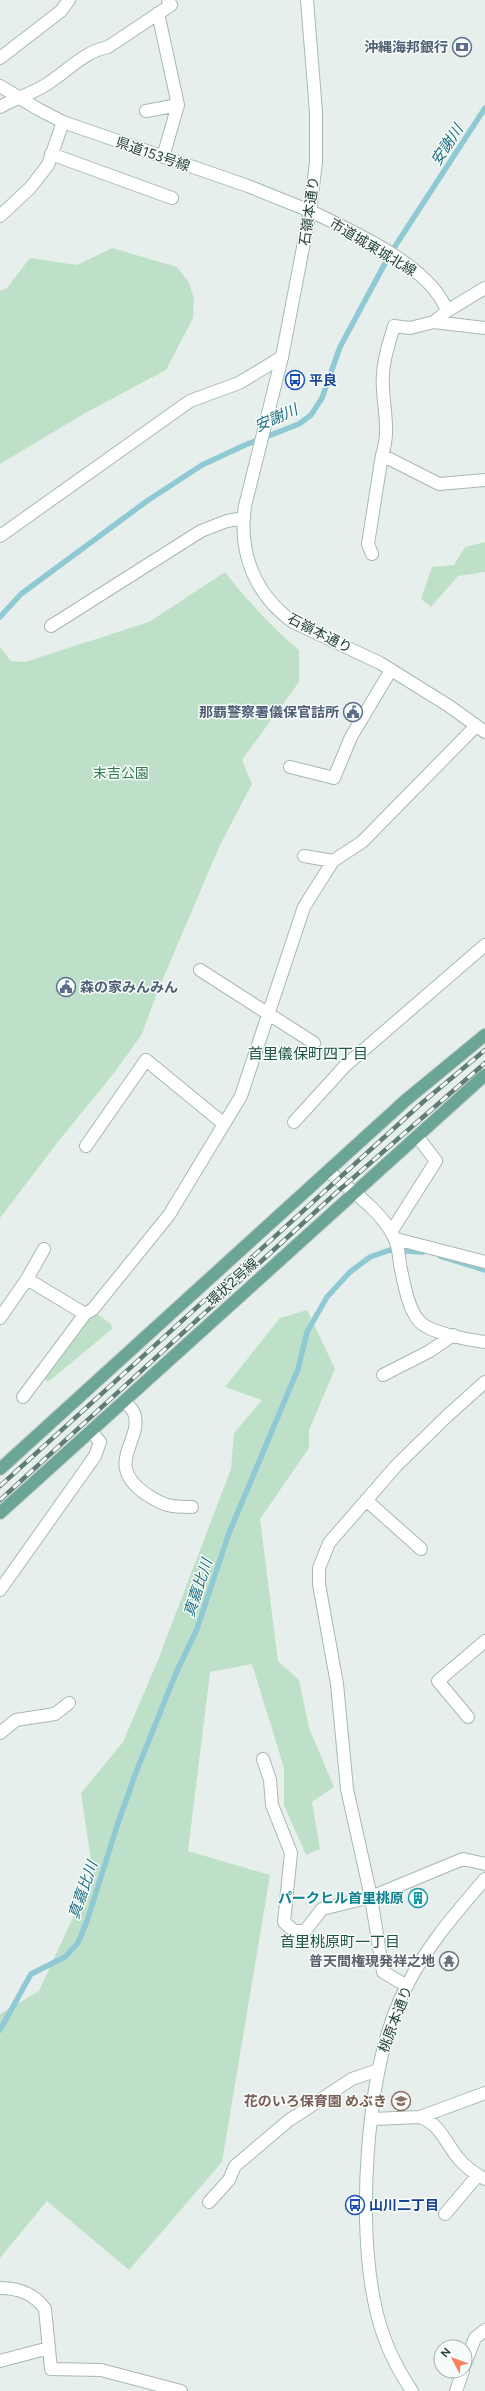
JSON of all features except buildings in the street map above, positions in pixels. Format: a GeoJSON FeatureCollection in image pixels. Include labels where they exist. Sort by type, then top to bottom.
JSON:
{"type":"FeatureCollection","features":[{"type":"Feature","properties":{"kind":"main road","name":"環状2号線"},"geometry":{"type":"LineString","coordinates":[[0,1469],[406,1100],[485,1035]]}},
{"type":"Feature","properties":{"kind":"main road","name":"環状2号線"},"geometry":{"type":"LineString","coordinates":[[0,1513],[485,1075]]}},
{"type":"Feature","properties":{"kind":"street"},"geometry":{"type":"LineString","coordinates":[[0,58],[61,11],[69,0]]}},
{"type":"Feature","properties":{"kind":"street","name":"石嶺本通り"},"geometry":{"type":"LineString","coordinates":[[307,0],[316,112],[316,162],[310,211],[282,357],[258,453],[244,518],[248,561],[258,584],[271,603],[293,622],[391,670],[449,706],[480,729]]}},
{"type":"Feature","properties":{"kind":"street"},"geometry":{"type":"LineString","coordinates":[[0,107],[17,97],[42,87],[95,50],[108,47],[173,2]]}},
{"type":"Feature","properties":{"kind":"street"},"geometry":{"type":"LineString","coordinates":[[158,13],[178,105],[163,157]]}},
{"type":"Feature","properties":{"kind":"street","name":"県道153号線"},"geometry":{"type":"LineString","coordinates":[[0,86],[63,122],[260,190],[310,211]]}},
{"type":"Feature","properties":{"kind":"street"},"geometry":{"type":"LineString","coordinates":[[146,111],[178,105]]}},
{"type":"Feature","properties":{"kind":"street"},"geometry":{"type":"LineString","coordinates":[[0,216],[30,188],[48,165],[63,122]]}},
{"type":"Feature","properties":{"kind":"street"},"geometry":{"type":"LineString","coordinates":[[51,154],[172,198]]}},
{"type":"Feature","properties":{"kind":"street","name":"市道城東城北線"},"geometry":{"type":"LineString","coordinates":[[310,211],[374,244],[404,262],[433,286],[443,298],[447,311]]}},
{"type":"Feature","properties":{"kind":"street"},"geometry":{"type":"LineString","coordinates":[[434,322],[447,311],[485,288]]}},
{"type":"Feature","properties":{"kind":"street"},"geometry":{"type":"LineString","coordinates":[[372,554],[368,544],[388,426],[383,387],[383,371],[394,326],[410,328],[434,322],[485,328]]}},
{"type":"Feature","properties":{"kind":"street"},"geometry":{"type":"LineString","coordinates":[[0,536],[190,401],[239,383],[282,357]]}},
{"type":"Feature","properties":{"kind":"street"},"geometry":{"type":"LineString","coordinates":[[382,455],[439,484],[485,480]]}},
{"type":"Feature","properties":{"kind":"street"},"geometry":{"type":"LineString","coordinates":[[51,626],[202,531],[227,521],[244,518]]}},
{"type":"Feature","properties":{"kind":"street"},"geometry":{"type":"LineString","coordinates":[[290,767],[334,778],[351,737],[391,670]]}},
{"type":"Feature","properties":{"kind":"street"},"geometry":{"type":"LineString","coordinates":[[23,1397],[85,1314],[93,1309],[169,1215],[241,1096],[304,907],[333,861],[362,842],[480,729]]}},
{"type":"Feature","properties":{"kind":"street"},"geometry":{"type":"LineString","coordinates":[[304,856],[333,861]]}},
{"type":"Feature","properties":{"kind":"street"},"geometry":{"type":"LineString","coordinates":[[294,1122],[345,1066],[485,945]]}},
{"type":"Feature","properties":{"kind":"street"},"geometry":{"type":"LineString","coordinates":[[200,970],[314,1043]]}},
{"type":"Feature","properties":{"kind":"street"},"geometry":{"type":"LineString","coordinates":[[86,1146],[146,1060],[224,1124]]}},
{"type":"Feature","properties":{"kind":"street"},"geometry":{"type":"LineString","coordinates":[[394,1237],[436,1161],[417,1136]]}},
{"type":"Feature","properties":{"kind":"street"},"geometry":{"type":"LineString","coordinates":[[328,1171],[375,1210],[394,1237],[413,1312],[420,1322],[433,1330],[485,1342]]}},
{"type":"Feature","properties":{"kind":"street"},"geometry":{"type":"LineString","coordinates":[[394,1237],[485,1262]]}},
{"type":"Feature","properties":{"kind":"street"},"geometry":{"type":"LineString","coordinates":[[0,1318],[27,1279],[44,1248]]}},
{"type":"Feature","properties":{"kind":"street"},"geometry":{"type":"LineString","coordinates":[[27,1279],[85,1314]]}},
{"type":"Feature","properties":{"kind":"street"},"geometry":{"type":"LineString","coordinates":[[383,1374],[430,1351],[453,1335]]}},
{"type":"Feature","properties":{"kind":"street"},"geometry":{"type":"LineString","coordinates":[[407,1986],[382,1972],[371,1897],[347,1789],[337,1684],[318,1576],[322,1558],[329,1543],[366,1500],[420,1441],[485,1382]]}},
{"type":"Feature","properties":{"kind":"street"},"geometry":{"type":"LineString","coordinates":[[124,1401],[134,1412],[135,1423],[128,1447],[125,1466],[129,1478],[142,1491],[169,1508],[192,1508]]}},
{"type":"Feature","properties":{"kind":"street"},"geometry":{"type":"LineString","coordinates":[[0,1590],[95,1456],[100,1442],[91,1431]]}},
{"type":"Feature","properties":{"kind":"street"},"geometry":{"type":"LineString","coordinates":[[366,1500],[421,1549]]}},
{"type":"Feature","properties":{"kind":"street"},"geometry":{"type":"LineString","coordinates":[[468,1717],[438,1681],[485,1641]]}},
{"type":"Feature","properties":{"kind":"street"},"geometry":{"type":"LineString","coordinates":[[0,1733],[16,1720],[55,1714],[69,1703]]}},
{"type":"Feature","properties":{"kind":"street"},"geometry":{"type":"LineString","coordinates":[[263,1759],[270,1780],[272,1805],[291,1853],[284,1922],[294,1931],[305,1931],[322,1909],[371,1897],[463,1859],[485,1864]]}},
{"type":"Feature","properties":{"kind":"street","name":"桃原本通り"},"geometry":{"type":"LineString","coordinates":[[412,2391],[382,2330],[371,2281],[367,2202],[378,2070],[387,2034],[407,1986],[433,1941],[483,1884]]}},
{"type":"Feature","properties":{"kind":"street"},"geometry":{"type":"LineString","coordinates":[[209,2202],[230,2180],[235,2166],[288,2121],[352,2079],[378,2070]]}},
{"type":"Feature","properties":{"kind":"street"},"geometry":{"type":"LineString","coordinates":[[373,2119],[420,2117],[485,2094]]}},
{"type":"Feature","properties":{"kind":"street"},"geometry":{"type":"LineString","coordinates":[[420,2117],[433,2123],[458,2157],[481,2177],[445,2214]]}},
{"type":"Feature","properties":{"kind":"street"},"geometry":{"type":"LineString","coordinates":[[0,2288],[16,2288],[39,2301],[45,2309],[51,2369],[101,2370],[181,2391]]}},
{"type":"Feature","properties":{"kind":"street"},"geometry":{"type":"LineString","coordinates":[[473,2345],[476,2338],[485,2330]]}},
{"type":"Feature","properties":{"kind":"street"},"geometry":{"type":"LineString","coordinates":[[0,2361],[49,2348]]}},
{"type":"Feature","properties":{"kind":"street"},"geometry":{"type":"LineString","coordinates":[[456,2391],[460,2379]]}},
{"type":"Feature","properties":{"kind":"green space"},"geometry":{"type":"Polygon","coordinates":[[[112,248],[177,267],[189,283],[194,298],[193,318],[166,370],[87,412],[0,464],[0,291],[7,288],[30,258],[77,265],[112,248]]]}},
{"type":"Feature","properties":{"kind":"green space"},"geometry":{"type":"Polygon","coordinates":[[[485,542],[485,572],[458,576],[431,607],[421,599],[432,567],[454,565],[465,547],[485,542]]]}},
{"type":"Feature","properties":{"kind":"green space","name":"末吉公園"},"geometry":{"type":"Polygon","coordinates":[[[225,572],[260,613],[299,650],[299,682],[242,760],[252,784],[220,845],[156,995],[142,1034],[114,1073],[57,1143],[0,1218],[0,647],[11,661],[25,662],[149,622],[225,572]]]}},
{"type":"Feature","properties":{"kind":"green space"},"geometry":{"type":"Polygon","coordinates":[[[307,1310],[335,1369],[309,1430],[309,1448],[260,1519],[278,1661],[299,1680],[309,1728],[334,1787],[312,1802],[320,1849],[306,1855],[284,1805],[284,1768],[252,1664],[210,1672],[188,1851],[270,1875],[222,2162],[129,2270],[47,2201],[0,2258],[0,2014],[39,1991],[93,1874],[81,1793],[123,1742],[158,1660],[231,1469],[234,1433],[262,1400],[225,1387],[280,1318],[307,1310]]]}},
{"type":"Feature","properties":{"kind":"green space"},"geometry":{"type":"Polygon","coordinates":[[[96,1313],[111,1324],[112,1329],[48,1382],[44,1377],[88,1319],[96,1313]]]}},
{"type":"Feature","properties":{"kind":"waterway","name":"安謝川"},"geometry":{"type":"LineString","coordinates":[[0,617],[21,594],[147,501],[202,465],[245,445],[299,424],[311,415],[322,398],[340,347],[390,254],[485,108]]}},
{"type":"Feature","properties":{"kind":"waterway","name":"真嘉比川"},"geometry":{"type":"LineString","coordinates":[[0,2030],[31,1974],[65,1957],[78,1943],[87,1921],[135,1775],[176,1673],[197,1629],[229,1533],[298,1369],[307,1332],[327,1297],[350,1272],[370,1257],[390,1250],[423,1252]]}},
{"type":"Feature","properties":{"kind":"waterway","name":"真嘉比川"},"geometry":{"type":"LineString","coordinates":[[440,1256],[485,1270]]}},
{"type":"Feature","properties":{"kind":"railway"},"geometry":{"type":"LineString","coordinates":[[0,1486],[423,1102],[485,1050]]}},
{"type":"Feature","properties":{"kind":"railway"},"geometry":{"type":"LineString","coordinates":[[0,1500],[337,1192],[485,1063]]}},
{"type":"Feature","properties":{"kind":"place","name":"沖縄海邦銀行"},"geometry":{"type":"Point","coordinates":[462,47]}},
{"type":"Feature","properties":{"kind":"place","name":"平良"},"geometry":{"type":"Point","coordinates":[295,380]}},
{"type":"Feature","properties":{"kind":"place","name":"那覇警察署儀保官詰所"},"geometry":{"type":"Point","coordinates":[353,712]}},
{"type":"Feature","properties":{"kind":"place","name":"森の家みんみん"},"geometry":{"type":"Point","coordinates":[66,987]}},
{"type":"Feature","properties":{"kind":"place","name":"パークヒル首里桃原"},"geometry":{"type":"Point","coordinates":[418,1898]}},
{"type":"Feature","properties":{"kind":"place","name":"普天間権現発祥之地"},"geometry":{"type":"Point","coordinates":[449,1961]}},
{"type":"Feature","properties":{"kind":"place","name":"花のいろ保育園 めぶき"},"geometry":{"type":"Point","coordinates":[401,2101]}},
{"type":"Feature","properties":{"kind":"place","name":"山川二丁目"},"geometry":{"type":"Point","coordinates":[355,2205]}},
{"type":"Feature","properties":{"kind":"district","name":"首里儀保町四丁目"},"geometry":{"type":"Point","coordinates":[308,1054]}},
{"type":"Feature","properties":{"kind":"district","name":"首里桃原町一丁目"},"geometry":{"type":"Point","coordinates":[340,1942]}}]}
